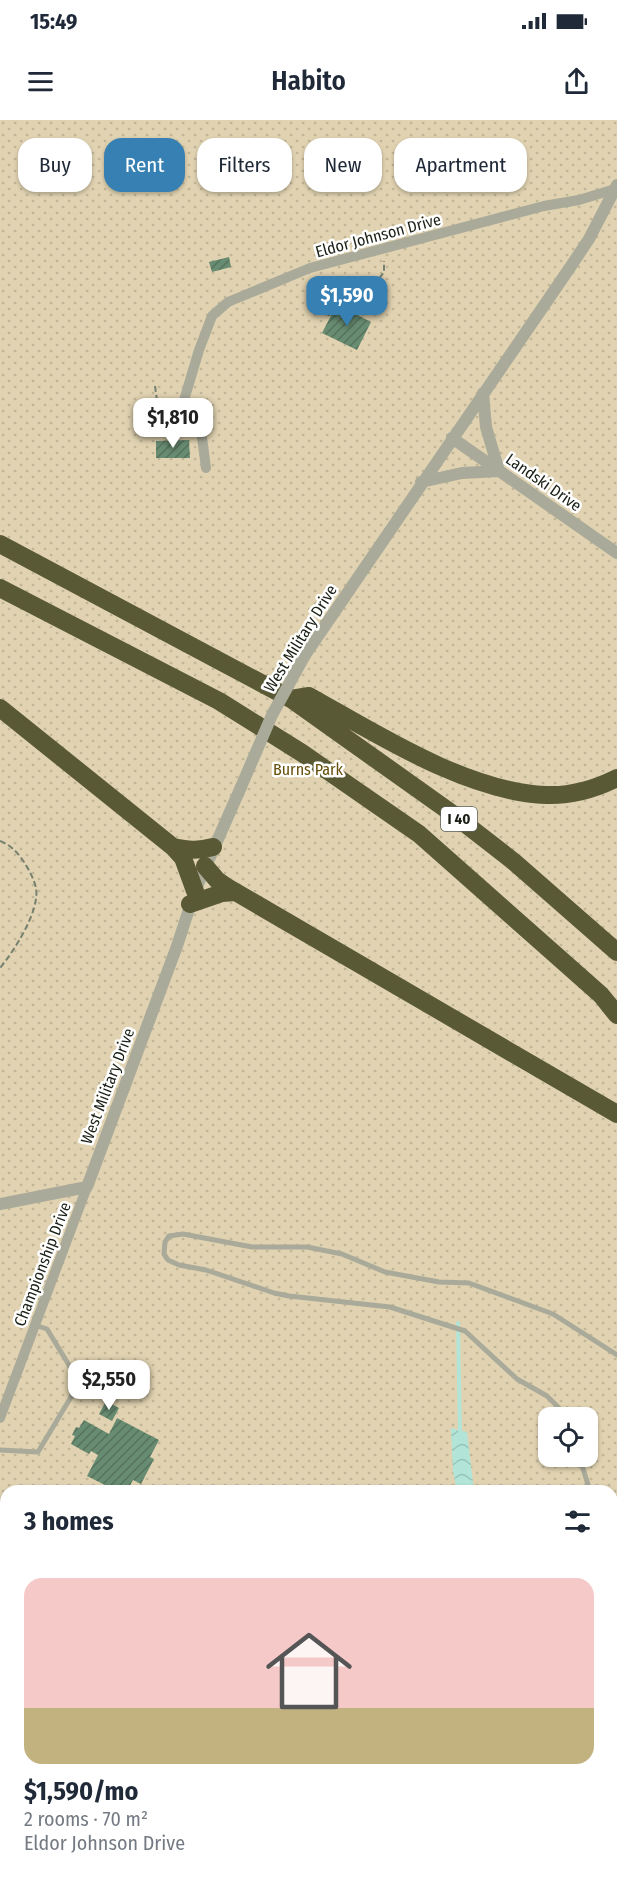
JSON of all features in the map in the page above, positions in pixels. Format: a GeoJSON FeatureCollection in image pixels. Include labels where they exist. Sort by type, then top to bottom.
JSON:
{"type":"FeatureCollection","features":[{"type":"Feature","properties":{"kind":"highway","name":"I 40"},"geometry":{"type":"LineString","coordinates":[[0,544],[291,699],[393,770],[486,840],[617,952]]}},
{"type":"Feature","properties":{"kind":"highway","name":"I 40"},"geometry":{"type":"LineString","coordinates":[[0,588],[219,701],[302,753],[409,827],[601,995],[617,1015]]}},
{"type":"Feature","properties":{"kind":"highway"},"geometry":{"type":"LineString","coordinates":[[291,699],[309,696],[426,761],[497,787],[538,794],[567,794],[588,790],[617,778]]}},
{"type":"Feature","properties":{"kind":"highway"},"geometry":{"type":"LineString","coordinates":[[0,708],[172,847],[183,858],[193,897],[236,892]]}},
{"type":"Feature","properties":{"kind":"highway"},"geometry":{"type":"LineString","coordinates":[[172,847],[199,851],[213,847]]}},
{"type":"Feature","properties":{"kind":"highway"},"geometry":{"type":"LineString","coordinates":[[205,866],[217,880],[236,892],[617,1114]]}},
{"type":"Feature","properties":{"kind":"street","name":"Eldor Johnson Drive"},"geometry":{"type":"LineString","coordinates":[[182,406],[212,316],[228,302],[310,268],[544,206],[579,200],[616,187]]}},
{"type":"Feature","properties":{"kind":"street","name":"West Military Drive"},"geometry":{"type":"LineString","coordinates":[[87,1187],[205,866],[272,714],[305,655],[589,239],[616,187]]}},
{"type":"Feature","properties":{"kind":"street"},"geometry":{"type":"LineString","coordinates":[[421,482],[462,473],[499,471],[486,427],[483,393]]}},
{"type":"Feature","properties":{"kind":"street"},"geometry":{"type":"LineString","coordinates":[[182,406],[201,430],[206,468]]}},
{"type":"Feature","properties":{"kind":"street","name":"Landski Drive"},"geometry":{"type":"LineString","coordinates":[[452,438],[617,553]]}},
{"type":"Feature","properties":{"kind":"street"},"geometry":{"type":"LineString","coordinates":[[0,1204],[87,1187]]}},
{"type":"Feature","properties":{"kind":"street","name":"Championship Drive"},"geometry":{"type":"LineString","coordinates":[[0,1418],[87,1187]]}},
{"type":"Feature","properties":{"kind":"lane"},"geometry":{"type":"LineString","coordinates":[[558,1407],[547,1396],[517,1379],[465,1330],[390,1307],[303,1299],[274,1293],[206,1270],[174,1264],[164,1254],[165,1242],[169,1236],[183,1234],[252,1247],[307,1247],[342,1254],[385,1272],[438,1282],[469,1283],[553,1314],[617,1355]]}},
{"type":"Feature","properties":{"kind":"lane"},"geometry":{"type":"LineString","coordinates":[[0,1450],[38,1452],[72,1397],[75,1376],[47,1329],[35,1325]]}},
{"type":"Feature","properties":{"kind":"lane"},"geometry":{"type":"LineString","coordinates":[[583,1467],[589,1485]]}},
{"type":"Feature","properties":{"kind":"path"},"geometry":{"type":"LineString","coordinates":[[363,310],[375,284],[384,272],[383,249]]}},
{"type":"Feature","properties":{"kind":"path"},"geometry":{"type":"LineString","coordinates":[[310,268],[328,294],[329,316]]}},
{"type":"Feature","properties":{"kind":"path"},"geometry":{"type":"LineString","coordinates":[[155,386],[158,408],[182,406]]}},
{"type":"Feature","properties":{"kind":"path"},"geometry":{"type":"LineString","coordinates":[[0,841],[18,853],[36,889],[24,933],[14,951],[0,968]]}},
{"type":"Feature","properties":{"kind":"green space","name":"Burns Park"},"geometry":{"type":"Polygon","coordinates":[[[0,120],[617,120],[617,1485],[0,1485],[0,120]]]}},
{"type":"Feature","properties":{"kind":"water"},"geometry":{"type":"Polygon","coordinates":[[[451,1428],[467,1432],[473,1485],[456,1485],[451,1428]]]}},
{"type":"Feature","properties":{"kind":"building"},"geometry":{"type":"Polygon","coordinates":[[[229,257],[231,267],[212,272],[209,262],[229,257]]]}},
{"type":"Feature","properties":{"kind":"building"},"geometry":{"type":"Polygon","coordinates":[[[337,304],[371,322],[357,350],[322,333],[337,304]]]}},
{"type":"Feature","properties":{"kind":"building"},"geometry":{"type":"Polygon","coordinates":[[[189,440],[190,458],[156,458],[156,441],[189,440]]]}},
{"type":"Feature","properties":{"kind":"building"},"geometry":{"type":"Polygon","coordinates":[[[106,1401],[119,1408],[112,1421],[99,1414],[106,1401]]]}},
{"type":"Feature","properties":{"kind":"building"},"geometry":{"type":"Polygon","coordinates":[[[117,1418],[159,1440],[150,1457],[154,1459],[141,1484],[133,1480],[130,1485],[105,1485],[87,1476],[98,1455],[91,1451],[89,1454],[71,1444],[76,1427],[79,1428],[84,1420],[109,1434],[117,1418]]]}},
{"type":"Feature","properties":{"kind":"waterway"},"geometry":{"type":"LineString","coordinates":[[458,1323],[460,1434]]}}]}
